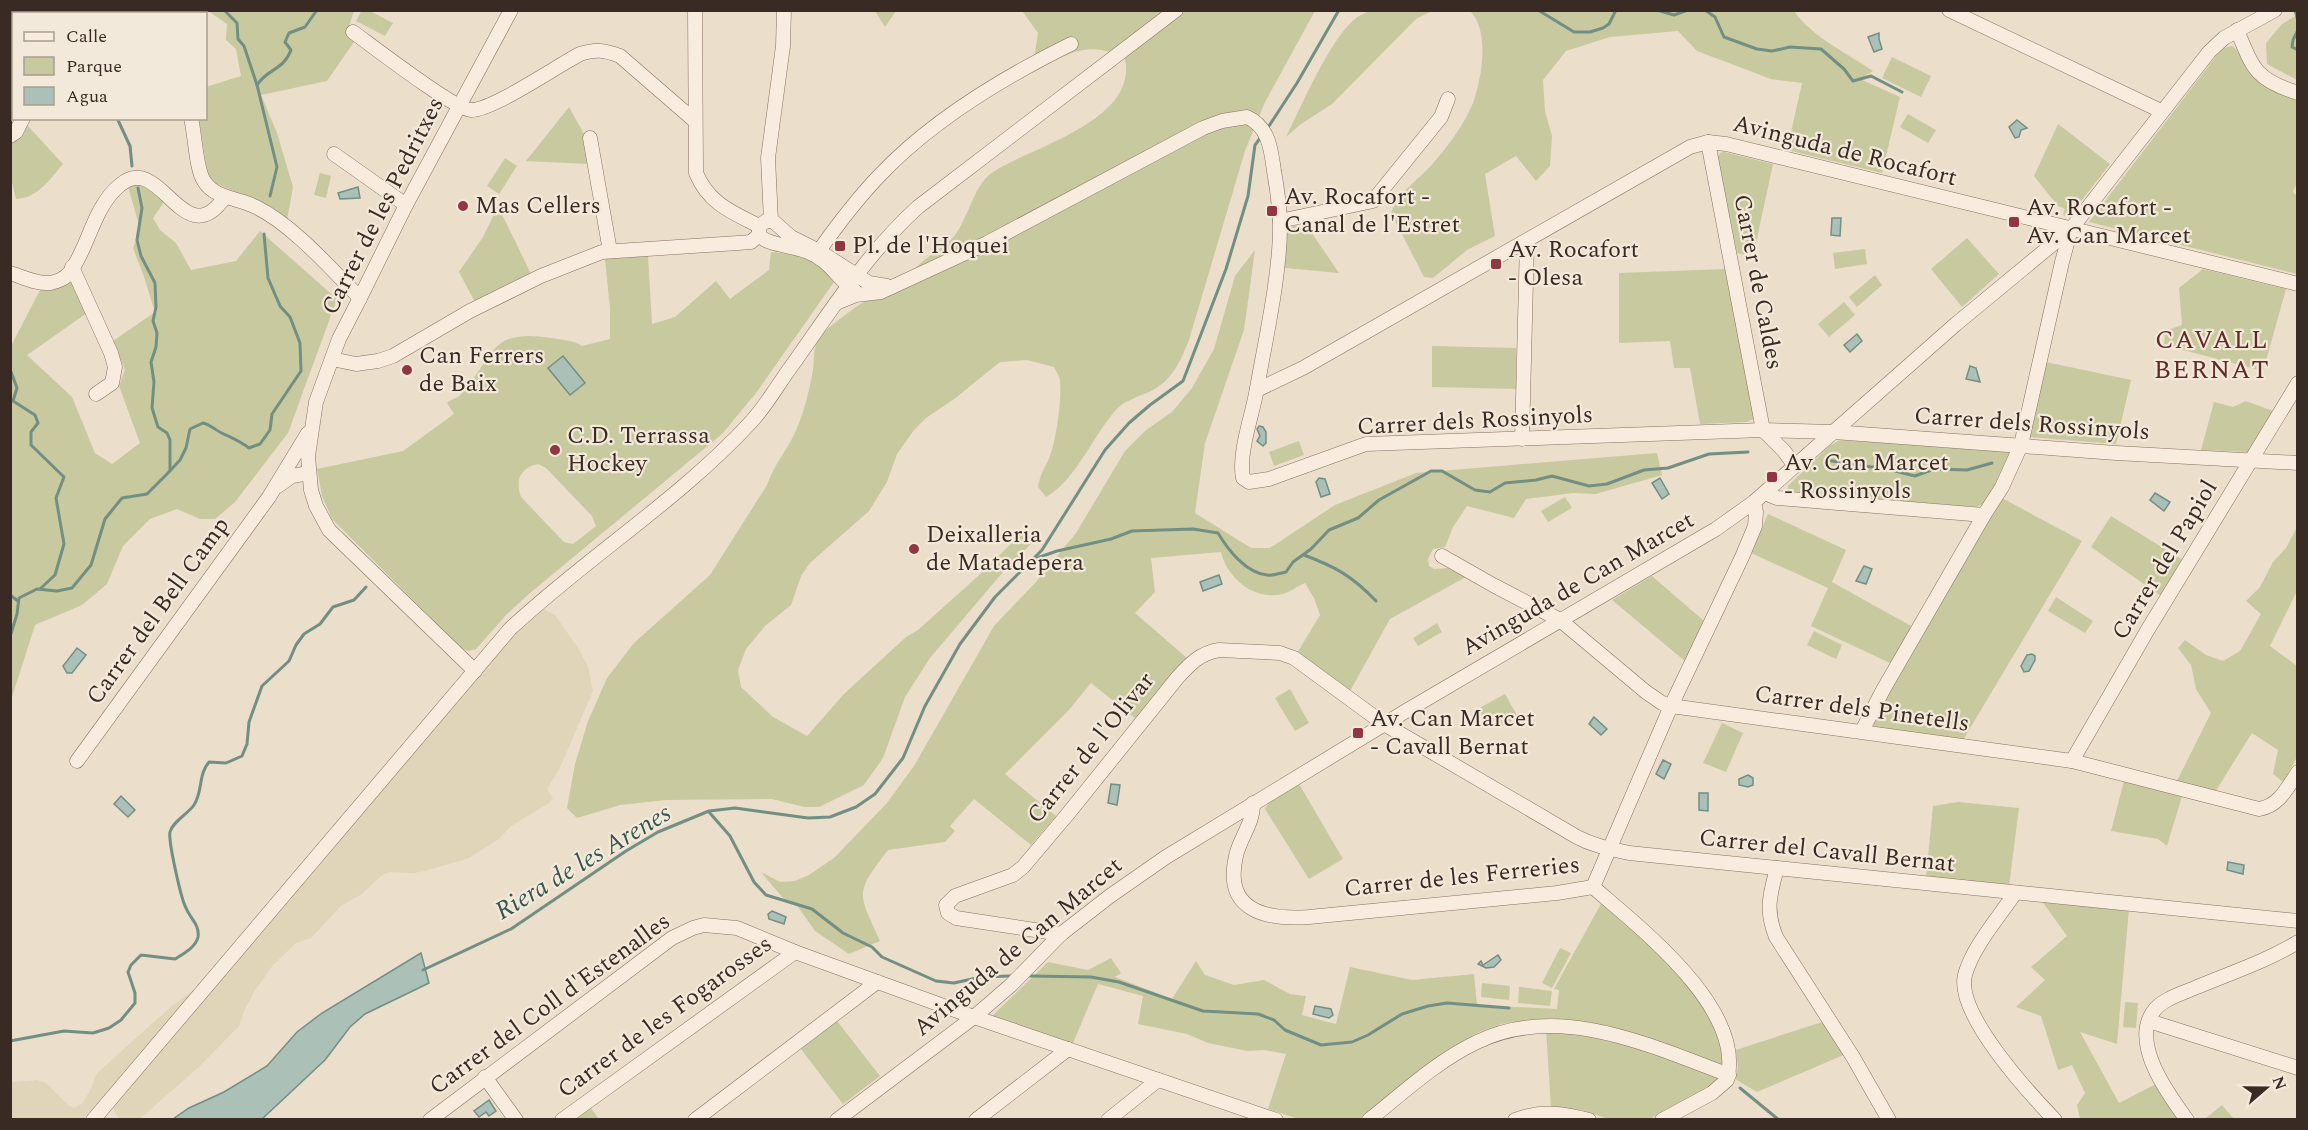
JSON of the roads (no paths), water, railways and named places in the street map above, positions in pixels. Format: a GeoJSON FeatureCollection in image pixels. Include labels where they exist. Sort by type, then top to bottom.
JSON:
{"type":"FeatureCollection","features":[{"type":"Feature","properties":{"kind":"street"},"geometry":{"type":"LineString","coordinates":[[695,10],[696,173],[701,185],[709,196],[723,207],[795,239],[817,253],[853,281],[858,292],[872,289],[869,259]]}},
{"type":"Feature","properties":{"kind":"street"},"geometry":{"type":"LineString","coordinates":[[784,10],[784,36],[768,158],[765,241],[817,253]]}},
{"type":"Feature","properties":{"kind":"street"},"geometry":{"type":"LineString","coordinates":[[93,1119],[510,629],[729,445],[754,419],[836,303],[896,227],[918,207],[1176,10]]}},
{"type":"Feature","properties":{"kind":"street"},"geometry":{"type":"LineString","coordinates":[[1949,10],[2161,111]]}},
{"type":"Feature","properties":{"kind":"street","name":"Avinguda de Can Marcet"},"geometry":{"type":"LineString","coordinates":[[837,1119],[974,1017],[1011,985],[1061,934],[1147,870],[1384,724],[1716,529],[1760,497],[1956,324],[2071,229],[2161,111],[2215,45],[2237,30],[2276,10]]}},
{"type":"Feature","properties":{"kind":"street","name":"Carrer de les Pedritxes"},"geometry":{"type":"LineString","coordinates":[[475,671],[329,530],[316,506],[311,490],[309,473],[311,428],[316,402],[332,359],[360,298],[406,205],[508,12]]}},
{"type":"Feature","properties":{"kind":"street"},"geometry":{"type":"LineString","coordinates":[[2237,30],[2253,68],[2263,78],[2298,93]]}},
{"type":"Feature","properties":{"kind":"street"},"geometry":{"type":"LineString","coordinates":[[353,32],[468,110],[480,109],[524,87],[580,54],[594,49],[605,50],[620,56],[695,121]]}},
{"type":"Feature","properties":{"kind":"street"},"geometry":{"type":"LineString","coordinates":[[817,253],[879,176],[912,144],[1008,77],[1071,44]]}},
{"type":"Feature","properties":{"kind":"street"},"geometry":{"type":"LineString","coordinates":[[1280,221],[1373,201],[1441,117],[1448,99]]}},
{"type":"Feature","properties":{"kind":"street","name":"Carrer dels Rossinyols"},"geometry":{"type":"LineString","coordinates":[[836,303],[872,289],[881,292],[1034,219],[1203,128],[1235,117],[1247,117],[1256,121],[1265,132],[1272,156],[1280,221],[1279,252],[1242,471],[1243,478],[1249,482],[1269,479],[1366,444],[1763,430],[1834,432],[2298,463]]}},
{"type":"Feature","properties":{"kind":"street"},"geometry":{"type":"LineString","coordinates":[[10,136],[16,132],[22,120]]}},
{"type":"Feature","properties":{"kind":"street"},"geometry":{"type":"LineString","coordinates":[[191,120],[202,179],[207,186],[225,197],[256,207],[275,220],[313,251],[360,298]]}},
{"type":"Feature","properties":{"kind":"street"},"geometry":{"type":"LineString","coordinates":[[590,138],[610,251]]}},
{"type":"Feature","properties":{"kind":"street","name":"Avinguda de Rocafort"},"geometry":{"type":"LineString","coordinates":[[1257,390],[1303,368],[1690,147],[1708,142],[1726,144],[2298,284]]}},
{"type":"Feature","properties":{"kind":"street","name":"Carrer de Caldes"},"geometry":{"type":"LineString","coordinates":[[1708,142],[1763,430]]}},
{"type":"Feature","properties":{"kind":"street"},"geometry":{"type":"LineString","coordinates":[[334,154],[406,205]]}},
{"type":"Feature","properties":{"kind":"street"},"geometry":{"type":"LineString","coordinates":[[10,273],[32,281],[51,283],[61,280],[69,273],[109,196],[121,184],[135,176],[146,178],[178,206],[193,215],[201,216],[211,212],[225,197]]}},
{"type":"Feature","properties":{"kind":"street"},"geometry":{"type":"LineString","coordinates":[[332,359],[356,364],[393,356],[443,326],[508,292],[560,267],[594,254],[751,242],[767,227]]}},
{"type":"Feature","properties":{"kind":"street"},"geometry":{"type":"LineString","coordinates":[[1862,731],[1882,690],[2002,487],[2021,446],[2071,229]]}},
{"type":"Feature","properties":{"kind":"street"},"geometry":{"type":"LineString","coordinates":[[1522,439],[1527,241]]}},
{"type":"Feature","properties":{"kind":"street"},"geometry":{"type":"LineString","coordinates":[[72,267],[111,353],[115,368],[112,382],[96,394]]}},
{"type":"Feature","properties":{"kind":"street","name":"Carrer del Papiol"},"geometry":{"type":"LineString","coordinates":[[2072,761],[2147,631],[2298,383]]}},
{"type":"Feature","properties":{"kind":"street","name":"Carrer de les Pedritxes"},"geometry":{"type":"LineString","coordinates":[[276,487],[311,428]]}},
{"type":"Feature","properties":{"kind":"street"},"geometry":{"type":"LineString","coordinates":[[1763,430],[1795,466]]}},
{"type":"Feature","properties":{"kind":"street"},"geometry":{"type":"LineString","coordinates":[[276,487],[292,476],[309,473]]}},
{"type":"Feature","properties":{"kind":"street","name":"Carrer del Bell Camp"},"geometry":{"type":"LineString","coordinates":[[77,761],[276,487]]}},
{"type":"Feature","properties":{"kind":"street"},"geometry":{"type":"LineString","coordinates":[[1760,497],[1984,515]]}},
{"type":"Feature","properties":{"kind":"street","name":"Carrer de les Ferreries"},"geometry":{"type":"LineString","coordinates":[[1253,803],[1252,819],[1236,856],[1234,880],[1239,894],[1252,910],[1270,916],[1309,917],[1557,893],[1593,887],[1671,706],[1742,557],[1755,525],[1760,497]]}},
{"type":"Feature","properties":{"kind":"street","name":"Carrer dels Pinetells"},"geometry":{"type":"LineString","coordinates":[[1442,556],[1560,620],[1646,692],[1671,706],[2072,761],[2259,809],[2270,807],[2276,802],[2298,772]]}},
{"type":"Feature","properties":{"kind":"street","name":"Carrer de l'Olivar"},"geometry":{"type":"LineString","coordinates":[[1061,934],[956,918],[946,911],[946,903],[955,896],[1013,875],[1023,867],[1195,659],[1211,651],[1219,650],[1288,655],[1312,670],[1384,724]]}},
{"type":"Feature","properties":{"kind":"street","name":"Carrer del Cavall Bernat"},"geometry":{"type":"LineString","coordinates":[[1384,724],[1577,837],[1609,849],[1629,853],[2298,921]]}},
{"type":"Feature","properties":{"kind":"street"},"geometry":{"type":"LineString","coordinates":[[1776,868],[1768,902],[1776,937],[1853,1057],[1889,1119]]}},
{"type":"Feature","properties":{"kind":"street"},"geometry":{"type":"LineString","coordinates":[[1593,887],[1658,942],[1694,983],[1728,1042],[1730,1058],[1728,1075],[1720,1088],[1662,1119]]}},
{"type":"Feature","properties":{"kind":"street"},"geometry":{"type":"LineString","coordinates":[[2015,893],[1971,960],[1965,975],[1965,995],[1970,1010],[1982,1029],[2025,1088],[2055,1119]]}},
{"type":"Feature","properties":{"kind":"street","name":"Carrer del Coll d'Estenalles"},"geometry":{"type":"LineString","coordinates":[[430,1119],[672,938],[693,928],[714,925],[737,928],[795,952],[1158,1080],[1247,1115],[1276,1119]]}},
{"type":"Feature","properties":{"kind":"street"},"geometry":{"type":"LineString","coordinates":[[2187,1119],[2156,1072],[2147,1041],[2149,1021],[2156,1008],[2175,997],[2298,942]]}},
{"type":"Feature","properties":{"kind":"street","name":"Carrer de les Fogarosses"},"geometry":{"type":"LineString","coordinates":[[562,1119],[795,952]]}},
{"type":"Feature","properties":{"kind":"street"},"geometry":{"type":"LineString","coordinates":[[695,1119],[877,982]]}},
{"type":"Feature","properties":{"kind":"street"},"geometry":{"type":"LineString","coordinates":[[2149,1021],[2298,1068]]}},
{"type":"Feature","properties":{"kind":"street"},"geometry":{"type":"LineString","coordinates":[[1369,1119],[1441,1063],[1462,1050],[1496,1034],[1543,1026],[1594,1030],[1618,1036],[1728,1075]]}},
{"type":"Feature","properties":{"kind":"street"},"geometry":{"type":"LineString","coordinates":[[976,1119],[1068,1049]]}},
{"type":"Feature","properties":{"kind":"street"},"geometry":{"type":"LineString","coordinates":[[485,1077],[516,1119]]}},
{"type":"Feature","properties":{"kind":"street"},"geometry":{"type":"LineString","coordinates":[[1108,1119],[1158,1080]]}},
{"type":"Feature","properties":{"kind":"street"},"geometry":{"type":"LineString","coordinates":[[1515,1119],[1530,1114],[1557,1113],[1589,1119]]}},
{"type":"Feature","properties":{"kind":"water"},"geometry":{"type":"Polygon","coordinates":[[[1879,33],[1882,49],[1874,52],[1868,37],[1879,33]]]}},
{"type":"Feature","properties":{"kind":"water"},"geometry":{"type":"Polygon","coordinates":[[[2017,120],[2027,128],[2021,130],[2019,137],[2015,138],[2009,127],[2017,120]]]}},
{"type":"Feature","properties":{"kind":"water"},"geometry":{"type":"Polygon","coordinates":[[[358,187],[360,198],[340,199],[338,193],[358,187]]]}},
{"type":"Feature","properties":{"kind":"water"},"geometry":{"type":"Polygon","coordinates":[[[1832,218],[1841,218],[1840,236],[1831,235],[1832,218]]]}},
{"type":"Feature","properties":{"kind":"water"},"geometry":{"type":"Polygon","coordinates":[[[1857,334],[1862,341],[1850,352],[1844,345],[1857,334]]]}},
{"type":"Feature","properties":{"kind":"water"},"geometry":{"type":"Polygon","coordinates":[[[563,356],[585,383],[570,395],[548,368],[563,356]]]}},
{"type":"Feature","properties":{"kind":"water"},"geometry":{"type":"Polygon","coordinates":[[[1970,366],[1976,368],[1980,382],[1966,379],[1970,366]]]}},
{"type":"Feature","properties":{"kind":"water"},"geometry":{"type":"Polygon","coordinates":[[[1259,426],[1263,427],[1266,432],[1266,443],[1263,446],[1257,441],[1260,436],[1257,429],[1259,426]]]}},
{"type":"Feature","properties":{"kind":"water"},"geometry":{"type":"Polygon","coordinates":[[[1319,478],[1325,479],[1330,494],[1321,497],[1316,482],[1319,478]]]}},
{"type":"Feature","properties":{"kind":"water"},"geometry":{"type":"Polygon","coordinates":[[[1660,478],[1669,494],[1662,499],[1652,483],[1660,478]]]}},
{"type":"Feature","properties":{"kind":"water"},"geometry":{"type":"Polygon","coordinates":[[[2155,493],[2170,502],[2164,511],[2150,500],[2155,493]]]}},
{"type":"Feature","properties":{"kind":"water"},"geometry":{"type":"Polygon","coordinates":[[[1864,566],[1872,569],[1866,584],[1856,581],[1864,566]]]}},
{"type":"Feature","properties":{"kind":"water"},"geometry":{"type":"Polygon","coordinates":[[[1219,575],[1222,584],[1203,591],[1200,582],[1219,575]]]}},
{"type":"Feature","properties":{"kind":"water"},"geometry":{"type":"Polygon","coordinates":[[[77,648],[86,655],[72,673],[67,673],[63,666],[77,648]]]}},
{"type":"Feature","properties":{"kind":"water"},"geometry":{"type":"Polygon","coordinates":[[[2032,654],[2035,660],[2029,671],[2024,672],[2021,666],[2027,655],[2032,654]]]}},
{"type":"Feature","properties":{"kind":"water"},"geometry":{"type":"Polygon","coordinates":[[[1594,717],[1607,729],[1601,735],[1589,724],[1594,717]]]}},
{"type":"Feature","properties":{"kind":"water"},"geometry":{"type":"Polygon","coordinates":[[[1663,760],[1671,764],[1664,779],[1656,774],[1663,760]]]}},
{"type":"Feature","properties":{"kind":"water"},"geometry":{"type":"Polygon","coordinates":[[[1748,775],[1753,778],[1753,785],[1748,787],[1739,785],[1739,779],[1748,775]]]}},
{"type":"Feature","properties":{"kind":"water"},"geometry":{"type":"Polygon","coordinates":[[[1111,784],[1120,785],[1117,805],[1108,803],[1111,784]]]}},
{"type":"Feature","properties":{"kind":"water"},"geometry":{"type":"Polygon","coordinates":[[[1699,793],[1708,793],[1708,811],[1699,810],[1699,793]]]}},
{"type":"Feature","properties":{"kind":"water"},"geometry":{"type":"Polygon","coordinates":[[[121,796],[135,810],[128,817],[114,804],[121,796]]]}},
{"type":"Feature","properties":{"kind":"water"},"geometry":{"type":"Polygon","coordinates":[[[2228,862],[2244,865],[2243,874],[2227,870],[2228,862]]]}},
{"type":"Feature","properties":{"kind":"water"},"geometry":{"type":"Polygon","coordinates":[[[772,911],[786,917],[784,924],[769,919],[768,914],[772,911]]]}},
{"type":"Feature","properties":{"kind":"water"},"geometry":{"type":"Polygon","coordinates":[[[421,953],[429,983],[365,1014],[350,1027],[325,1060],[262,1119],[173,1119],[267,1066],[297,1032],[322,1013],[421,953]]]}},
{"type":"Feature","properties":{"kind":"water"},"geometry":{"type":"Polygon","coordinates":[[[1498,955],[1501,960],[1494,967],[1486,968],[1478,964],[1481,961],[1483,965],[1498,955]]]}},
{"type":"Feature","properties":{"kind":"water"},"geometry":{"type":"Polygon","coordinates":[[[1315,1006],[1331,1009],[1333,1015],[1329,1018],[1313,1014],[1315,1006]]]}},
{"type":"Feature","properties":{"kind":"water"},"geometry":{"type":"Polygon","coordinates":[[[489,1100],[496,1111],[489,1116],[486,1112],[479,1117],[474,1111],[489,1100]]]}},
{"type":"Feature","properties":{"kind":"waterway"},"geometry":{"type":"LineString","coordinates":[[224,10],[237,23],[238,39],[244,46],[257,85]]}},
{"type":"Feature","properties":{"kind":"waterway"},"geometry":{"type":"LineString","coordinates":[[270,196],[277,167],[257,85],[288,57],[291,50],[285,42],[289,33],[305,27],[317,10]]}},
{"type":"Feature","properties":{"kind":"waterway","name":"Riera de les Arenes"},"geometry":{"type":"LineString","coordinates":[[1267,129],[1297,83],[1339,10]]}},
{"type":"Feature","properties":{"kind":"waterway"},"geometry":{"type":"LineString","coordinates":[[1538,10],[1574,32],[1590,32],[1603,28],[1609,24],[1616,10]]}},
{"type":"Feature","properties":{"kind":"waterway"},"geometry":{"type":"LineString","coordinates":[[1657,10],[1674,15],[1688,10]]}},
{"type":"Feature","properties":{"kind":"waterway"},"geometry":{"type":"LineString","coordinates":[[1705,10],[1715,17],[1724,37],[1757,49],[1772,51],[1790,47],[1821,49],[1844,69],[1853,81],[1871,76],[1902,92]]}},
{"type":"Feature","properties":{"kind":"waterway"},"geometry":{"type":"LineString","coordinates":[[2295,10],[2298,21]]}},
{"type":"Feature","properties":{"kind":"waterway"},"geometry":{"type":"LineString","coordinates":[[2298,30],[2292,47],[2298,50]]}},
{"type":"Feature","properties":{"kind":"waterway"},"geometry":{"type":"LineString","coordinates":[[118,120],[130,146],[132,166]]}},
{"type":"Feature","properties":{"kind":"waterway","name":"Riera de les Arenes"},"geometry":{"type":"LineString","coordinates":[[423,970],[511,929],[626,851],[658,832],[709,811],[735,808],[808,818],[830,817],[856,807],[875,794],[903,758],[925,706],[960,644],[995,597],[1042,550],[1105,450],[1129,423],[1183,381],[1226,269],[1248,196],[1255,145],[1261,137]]}},
{"type":"Feature","properties":{"kind":"waterway"},"geometry":{"type":"LineString","coordinates":[[138,188],[142,208],[137,240],[141,256],[155,283],[156,307],[153,321],[157,333],[156,347],[151,362],[154,382],[152,408],[158,427],[167,433],[170,440],[170,470]]}},
{"type":"Feature","properties":{"kind":"waterway"},"geometry":{"type":"LineString","coordinates":[[10,637],[19,598],[37,589],[57,591],[72,588],[91,565],[105,519],[122,498],[147,494],[168,473],[180,460],[186,448],[190,429],[203,423],[249,448],[260,444],[270,430],[272,414],[301,371],[300,343],[290,317],[280,306],[268,278],[264,234]]}},
{"type":"Feature","properties":{"kind":"waterway"},"geometry":{"type":"LineString","coordinates":[[10,369],[17,388],[13,401],[35,415],[38,423],[31,432],[31,445],[64,477],[56,498],[64,544],[55,575],[40,589]]}},
{"type":"Feature","properties":{"kind":"waterway"},"geometry":{"type":"LineString","coordinates":[[1037,558],[1057,551],[1111,539],[1132,531],[1193,529],[1218,533],[1232,553],[1245,565],[1259,573],[1274,575],[1286,572],[1293,562],[1311,549],[1329,530],[1358,518],[1379,500],[1431,471],[1442,471],[1475,490],[1490,492],[1505,483],[1552,476],[1589,486],[1607,484],[1644,470],[1668,468],[1709,454],[1748,452]]}},
{"type":"Feature","properties":{"kind":"waterway"},"geometry":{"type":"LineString","coordinates":[[1826,460],[1915,476],[1934,469],[1967,470],[1992,463]]}},
{"type":"Feature","properties":{"kind":"waterway"},"geometry":{"type":"LineString","coordinates":[[1304,555],[1343,573],[1376,601]]}},
{"type":"Feature","properties":{"kind":"waterway"},"geometry":{"type":"LineString","coordinates":[[10,1041],[64,1031],[93,1033],[109,1028],[121,1020],[135,1003],[135,993],[128,972],[131,965],[141,955],[175,959],[195,944],[198,929],[186,908],[181,893],[175,870],[170,832],[197,800],[203,772],[209,762],[226,763],[242,756],[247,744],[249,722],[262,686],[289,661],[304,634],[320,624],[333,607],[354,600],[366,587]]}},
{"type":"Feature","properties":{"kind":"waterway"},"geometry":{"type":"LineString","coordinates":[[10,595],[18,601]]}},
{"type":"Feature","properties":{"kind":"waterway"},"geometry":{"type":"LineString","coordinates":[[709,812],[730,836],[754,882],[766,895],[812,909],[843,933],[872,947],[882,957],[936,981],[954,983],[981,977],[1010,976]]}},
{"type":"Feature","properties":{"kind":"waterway"},"geometry":{"type":"LineString","coordinates":[[1030,976],[1091,977],[1119,982],[1203,1011],[1258,1014],[1274,1020],[1285,1030],[1321,1045],[1352,1042],[1402,1014],[1428,1006],[1447,1003],[1509,1008]]}},
{"type":"Feature","properties":{"kind":"waterway"},"geometry":{"type":"LineString","coordinates":[[1740,1088],[1779,1120]]}},
{"type":"Feature","properties":{"kind":"place","name":"Mas Cellers"},"geometry":{"type":"Point","coordinates":[463,206]}},
{"type":"Feature","properties":{"kind":"place","name":"Av. Rocafort - Canal de l'Estret"},"geometry":{"type":"Point","coordinates":[1272,211]}},
{"type":"Feature","properties":{"kind":"place","name":"Av. Rocafort - Av. Can Marcet"},"geometry":{"type":"Point","coordinates":[2014,222]}},
{"type":"Feature","properties":{"kind":"place","name":"Pl. de l'Hoquei"},"geometry":{"type":"Point","coordinates":[840,246]}},
{"type":"Feature","properties":{"kind":"place","name":"Av. Rocafort - Olesa"},"geometry":{"type":"Point","coordinates":[1496,264]}},
{"type":"Feature","properties":{"kind":"place","name":"Can Ferrers de Baix"},"geometry":{"type":"Point","coordinates":[407,370]}},
{"type":"Feature","properties":{"kind":"place","name":"C.D. Terrassa Hockey"},"geometry":{"type":"Point","coordinates":[555,450]}},
{"type":"Feature","properties":{"kind":"place","name":"Av. Can Marcet - Rossinyols"},"geometry":{"type":"Point","coordinates":[1772,477]}},
{"type":"Feature","properties":{"kind":"place","name":"Deixalleria de Matadepera"},"geometry":{"type":"Point","coordinates":[914,549]}},
{"type":"Feature","properties":{"kind":"place","name":"Av. Can Marcet - Cavall Bernat"},"geometry":{"type":"Point","coordinates":[1358,733]}},
{"type":"Feature","properties":{"kind":"district","name":"CAVALL BERNAT"},"geometry":{"type":"Point","coordinates":[2212,355]}}]}
